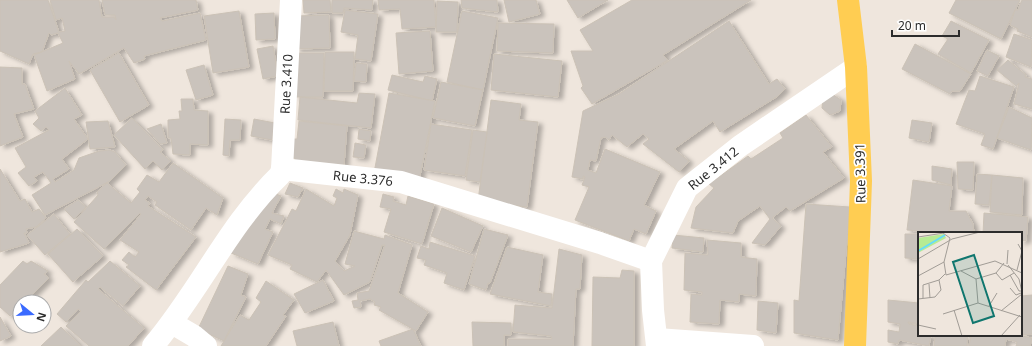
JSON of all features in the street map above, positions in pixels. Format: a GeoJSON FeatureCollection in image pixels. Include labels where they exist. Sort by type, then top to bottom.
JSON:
{"type":"FeatureCollection","features":[{"type":"Feature","properties":{"kind":"main road","name":"Rue 3.391"},"geometry":{"type":"LineString","coordinates":[[848,0],[856,67],[861,181],[855,346]]}},
{"type":"Feature","properties":{"kind":"street","name":"Rue 3.410"},"geometry":{"type":"LineString","coordinates":[[282,169],[291,0]]}},
{"type":"Feature","properties":{"kind":"street","name":"Rue 3.412"},"geometry":{"type":"LineString","coordinates":[[657,342],[653,310],[651,261],[687,188],[740,146],[856,67]]}},
{"type":"Feature","properties":{"kind":"street","name":"Rue 3.376"},"geometry":{"type":"LineString","coordinates":[[282,169],[401,182],[600,243],[651,261]]}},
{"type":"Feature","properties":{"kind":"street"},"geometry":{"type":"LineString","coordinates":[[153,346],[172,323],[249,208],[280,174],[282,169]]}},
{"type":"Feature","properties":{"kind":"street"},"geometry":{"type":"LineString","coordinates":[[172,323],[194,336],[206,346]]}},
{"type":"Feature","properties":{"kind":"street"},"geometry":{"type":"LineString","coordinates":[[657,342],[753,346]]}},
{"type":"Feature","properties":{"kind":"building"},"geometry":{"type":"Polygon","coordinates":[[[0,0],[48,0],[59,32],[65,31],[62,18],[56,20],[50,0],[99,0],[102,17],[114,17],[116,20],[115,15],[105,15],[102,0],[196,0],[198,10],[160,18],[162,21],[200,13],[206,40],[144,56],[145,59],[134,63],[124,48],[79,74],[69,61],[75,79],[47,91],[34,55],[40,52],[33,54],[29,64],[0,51],[0,0]],[[49,33],[42,52],[63,43],[58,33],[51,35],[49,33]]]}},
{"type":"Feature","properties":{"kind":"building"},"geometry":{"type":"Polygon","coordinates":[[[303,0],[330,0],[331,12],[304,13],[303,0]]]}},
{"type":"Feature","properties":{"kind":"building"},"geometry":{"type":"Polygon","coordinates":[[[332,0],[373,0],[372,10],[344,8],[343,13],[332,13],[332,0]]]}},
{"type":"Feature","properties":{"kind":"building"},"geometry":{"type":"Polygon","coordinates":[[[378,0],[434,0],[436,27],[402,29],[400,9],[379,10],[378,0]]]}},
{"type":"Feature","properties":{"kind":"building"},"geometry":{"type":"Polygon","coordinates":[[[461,0],[497,0],[498,12],[462,8],[461,0]]]}},
{"type":"Feature","properties":{"kind":"building"},"geometry":{"type":"Polygon","coordinates":[[[504,0],[536,0],[540,14],[509,22],[504,0]]]}},
{"type":"Feature","properties":{"kind":"building"},"geometry":{"type":"Polygon","coordinates":[[[567,0],[608,0],[578,18],[567,0]]]}},
{"type":"Feature","properties":{"kind":"building"},"geometry":{"type":"Polygon","coordinates":[[[632,0],[751,0],[663,55],[668,60],[592,104],[581,88],[583,86],[571,51],[593,51],[580,30],[632,0]]]}},
{"type":"Feature","properties":{"kind":"building"},"geometry":{"type":"Polygon","coordinates":[[[956,0],[1020,0],[1001,39],[949,13],[956,0]]]}},
{"type":"Feature","properties":{"kind":"building"},"geometry":{"type":"Polygon","coordinates":[[[1022,0],[1032,0],[1032,37],[1017,31],[1018,29],[1010,25],[1015,10],[1018,10],[1022,0]]]}},
{"type":"Feature","properties":{"kind":"building"},"geometry":{"type":"Polygon","coordinates":[[[437,1],[458,2],[457,32],[436,32],[437,1]]]}},
{"type":"Feature","properties":{"kind":"building"},"geometry":{"type":"Polygon","coordinates":[[[345,10],[378,14],[371,61],[355,59],[358,35],[341,32],[345,10]]]}},
{"type":"Feature","properties":{"kind":"building"},"geometry":{"type":"Polygon","coordinates":[[[239,11],[249,67],[213,73],[204,16],[239,11]]]}},
{"type":"Feature","properties":{"kind":"building"},"geometry":{"type":"Polygon","coordinates":[[[462,11],[498,18],[483,90],[447,82],[462,11]]]}},
{"type":"Feature","properties":{"kind":"building"},"geometry":{"type":"Polygon","coordinates":[[[274,13],[275,39],[256,40],[255,14],[274,13]]]}},
{"type":"Feature","properties":{"kind":"building"},"geometry":{"type":"Polygon","coordinates":[[[329,15],[330,48],[296,49],[295,16],[329,15]]]}},
{"type":"Feature","properties":{"kind":"building"},"geometry":{"type":"Polygon","coordinates":[[[729,21],[769,84],[777,79],[785,89],[778,96],[720,132],[713,121],[674,149],[689,161],[679,172],[643,144],[649,139],[643,134],[627,147],[612,135],[609,140],[605,137],[601,138],[596,161],[590,160],[588,170],[596,173],[605,149],[660,172],[644,205],[656,211],[646,234],[634,229],[629,241],[575,220],[589,187],[582,185],[585,177],[583,176],[583,179],[572,177],[583,111],[619,94],[729,21]]]}},
{"type":"Feature","properties":{"kind":"building"},"geometry":{"type":"Polygon","coordinates":[[[951,21],[989,40],[971,73],[938,54],[948,39],[942,36],[951,21]]]}},
{"type":"Feature","properties":{"kind":"building"},"geometry":{"type":"Polygon","coordinates":[[[498,23],[554,24],[553,53],[497,51],[498,23]]]}},
{"type":"Feature","properties":{"kind":"building"},"geometry":{"type":"Polygon","coordinates":[[[430,31],[433,71],[399,74],[396,33],[430,31]]]}},
{"type":"Feature","properties":{"kind":"building"},"geometry":{"type":"Polygon","coordinates":[[[1014,34],[1032,40],[1031,67],[1006,57],[1014,34]]]}},
{"type":"Feature","properties":{"kind":"building"},"geometry":{"type":"Polygon","coordinates":[[[915,44],[971,74],[960,91],[952,91],[950,94],[902,69],[915,44]]]}},
{"type":"Feature","properties":{"kind":"building"},"geometry":{"type":"Polygon","coordinates":[[[273,46],[278,76],[263,79],[257,49],[273,46]]]}},
{"type":"Feature","properties":{"kind":"building"},"geometry":{"type":"Polygon","coordinates":[[[987,50],[999,56],[988,76],[977,71],[987,50]]]}},
{"type":"Feature","properties":{"kind":"building"},"geometry":{"type":"Polygon","coordinates":[[[325,52],[354,52],[353,91],[324,91],[325,52]]]}},
{"type":"Feature","properties":{"kind":"building"},"geometry":{"type":"Polygon","coordinates":[[[119,53],[149,105],[120,122],[90,70],[119,53]]]}},
{"type":"Feature","properties":{"kind":"building"},"geometry":{"type":"Polygon","coordinates":[[[296,53],[324,53],[323,97],[296,97],[296,53]]]}},
{"type":"Feature","properties":{"kind":"building"},"geometry":{"type":"Polygon","coordinates":[[[494,54],[562,61],[558,97],[491,90],[494,54]]]}},
{"type":"Feature","properties":{"kind":"building"},"geometry":{"type":"Polygon","coordinates":[[[1008,60],[1026,75],[1025,77],[1032,79],[1032,109],[1014,104],[1019,83],[1016,86],[997,70],[1008,60]]]}},
{"type":"Feature","properties":{"kind":"building"},"geometry":{"type":"Polygon","coordinates":[[[356,63],[367,64],[366,82],[354,81],[356,63]]]}},
{"type":"Feature","properties":{"kind":"building"},"geometry":{"type":"Polygon","coordinates":[[[204,65],[213,95],[196,100],[186,70],[204,65]]]}},
{"type":"Feature","properties":{"kind":"building"},"geometry":{"type":"Polygon","coordinates":[[[0,67],[22,68],[22,84],[25,84],[34,109],[14,114],[23,137],[0,146],[0,67]]]}},
{"type":"Feature","properties":{"kind":"building"},"geometry":{"type":"Polygon","coordinates":[[[392,75],[423,82],[425,76],[437,79],[432,101],[388,90],[392,75]]]}},
{"type":"Feature","properties":{"kind":"building"},"geometry":{"type":"Polygon","coordinates":[[[980,76],[1014,87],[993,149],[981,145],[985,134],[956,124],[969,90],[975,91],[980,76]]]}},
{"type":"Feature","properties":{"kind":"building"},"geometry":{"type":"Polygon","coordinates":[[[441,82],[483,90],[475,126],[433,118],[441,82]]]}},
{"type":"Feature","properties":{"kind":"building"},"geometry":{"type":"Polygon","coordinates":[[[65,88],[82,115],[74,119],[88,139],[62,159],[69,169],[53,179],[55,182],[74,170],[79,158],[99,151],[110,150],[115,152],[126,165],[110,181],[45,215],[32,195],[51,183],[43,172],[34,177],[37,181],[29,186],[18,173],[26,167],[15,148],[49,130],[46,127],[41,131],[33,124],[39,118],[35,111],[65,88]]]}},
{"type":"Feature","properties":{"kind":"building"},"geometry":{"type":"Polygon","coordinates":[[[359,93],[375,94],[371,128],[298,120],[300,97],[357,103],[359,93]]]}},
{"type":"Feature","properties":{"kind":"building"},"geometry":{"type":"Polygon","coordinates":[[[389,93],[435,101],[419,181],[374,173],[389,93]]]}},
{"type":"Feature","properties":{"kind":"building"},"geometry":{"type":"Polygon","coordinates":[[[832,94],[841,100],[840,111],[830,115],[822,108],[823,97],[832,94]]]}},
{"type":"Feature","properties":{"kind":"building"},"geometry":{"type":"Polygon","coordinates":[[[181,99],[193,99],[194,110],[208,111],[208,145],[190,144],[190,155],[173,154],[171,138],[168,138],[168,120],[180,119],[179,111],[182,111],[181,99]]]}},
{"type":"Feature","properties":{"kind":"building"},"geometry":{"type":"Polygon","coordinates":[[[491,100],[521,104],[519,120],[538,122],[527,207],[478,201],[491,100]]]}},
{"type":"Feature","properties":{"kind":"building"},"geometry":{"type":"Polygon","coordinates":[[[1009,107],[1032,118],[1031,150],[997,138],[1009,107]]]}},
{"type":"Feature","properties":{"kind":"building"},"geometry":{"type":"Polygon","coordinates":[[[806,115],[832,147],[823,152],[844,178],[790,211],[786,207],[772,218],[781,226],[765,245],[752,243],[770,219],[760,206],[738,221],[733,233],[691,228],[696,207],[714,188],[709,184],[748,156],[751,159],[783,138],[780,133],[806,115]]]}},
{"type":"Feature","properties":{"kind":"building"},"geometry":{"type":"Polygon","coordinates":[[[132,118],[163,150],[160,152],[171,161],[162,170],[153,161],[145,169],[114,135],[132,118]]]}},
{"type":"Feature","properties":{"kind":"building"},"geometry":{"type":"Polygon","coordinates":[[[225,119],[241,120],[240,140],[230,140],[229,156],[223,155],[225,119]]]}},
{"type":"Feature","properties":{"kind":"building"},"geometry":{"type":"Polygon","coordinates":[[[254,119],[275,123],[272,140],[251,136],[254,119]]]}},
{"type":"Feature","properties":{"kind":"building"},"geometry":{"type":"Polygon","coordinates":[[[912,120],[932,123],[929,142],[909,138],[912,120]]]}},
{"type":"Feature","properties":{"kind":"building"},"geometry":{"type":"Polygon","coordinates":[[[108,121],[115,147],[90,149],[86,122],[108,121]]]}},
{"type":"Feature","properties":{"kind":"building"},"geometry":{"type":"Polygon","coordinates":[[[299,121],[347,126],[344,165],[295,161],[295,158],[290,158],[293,139],[297,139],[299,121]]]}},
{"type":"Feature","properties":{"kind":"building"},"geometry":{"type":"Polygon","coordinates":[[[161,124],[167,143],[160,144],[147,129],[161,124]]]}},
{"type":"Feature","properties":{"kind":"building"},"geometry":{"type":"Polygon","coordinates":[[[431,124],[472,130],[465,176],[424,170],[431,124]]]}},
{"type":"Feature","properties":{"kind":"building"},"geometry":{"type":"Polygon","coordinates":[[[359,129],[371,131],[370,141],[358,139],[359,129]]]}},
{"type":"Feature","properties":{"kind":"building"},"geometry":{"type":"Polygon","coordinates":[[[473,130],[487,132],[480,182],[466,180],[473,130]]]}},
{"type":"Feature","properties":{"kind":"building"},"geometry":{"type":"Polygon","coordinates":[[[355,143],[366,145],[364,158],[353,157],[355,143]]]}},
{"type":"Feature","properties":{"kind":"building"},"geometry":{"type":"Polygon","coordinates":[[[957,162],[974,162],[973,190],[958,189],[957,162]]]}},
{"type":"Feature","properties":{"kind":"building"},"geometry":{"type":"Polygon","coordinates":[[[173,163],[223,198],[217,215],[206,208],[191,230],[155,205],[157,202],[148,196],[145,200],[150,203],[148,206],[196,237],[156,290],[126,267],[129,265],[122,260],[129,252],[135,257],[139,252],[120,240],[141,214],[140,213],[104,249],[74,222],[98,195],[97,192],[107,183],[131,203],[140,192],[137,189],[147,175],[159,182],[173,163]]]}},
{"type":"Feature","properties":{"kind":"building"},"geometry":{"type":"Polygon","coordinates":[[[932,166],[952,169],[951,185],[932,180],[932,166]]]}},
{"type":"Feature","properties":{"kind":"building"},"geometry":{"type":"Polygon","coordinates":[[[0,169],[20,201],[25,199],[32,212],[39,209],[46,218],[36,227],[26,229],[27,233],[24,233],[29,243],[0,252],[0,169]]]}},
{"type":"Feature","properties":{"kind":"building"},"geometry":{"type":"Polygon","coordinates":[[[977,174],[992,175],[989,205],[975,204],[977,174]]]}},
{"type":"Feature","properties":{"kind":"building"},"geometry":{"type":"Polygon","coordinates":[[[992,175],[1023,178],[1022,215],[990,212],[992,175]]]}},
{"type":"Feature","properties":{"kind":"building"},"geometry":{"type":"Polygon","coordinates":[[[913,180],[952,186],[949,211],[966,211],[973,224],[974,232],[929,232],[907,230],[913,180]]]}},
{"type":"Feature","properties":{"kind":"building"},"geometry":{"type":"Polygon","coordinates":[[[290,183],[303,188],[298,197],[285,194],[290,183]]]}},
{"type":"Feature","properties":{"kind":"building"},"geometry":{"type":"Polygon","coordinates":[[[306,189],[334,206],[337,198],[333,196],[336,189],[343,193],[344,189],[358,195],[350,235],[335,261],[344,271],[355,266],[345,264],[354,231],[384,239],[385,235],[412,245],[398,293],[428,312],[416,331],[379,310],[381,307],[374,305],[375,302],[370,299],[360,301],[361,307],[354,308],[352,301],[358,300],[357,293],[369,291],[385,245],[382,245],[370,282],[344,295],[326,270],[317,282],[290,269],[292,265],[268,255],[292,209],[296,211],[306,189]]]}},
{"type":"Feature","properties":{"kind":"building"},"geometry":{"type":"Polygon","coordinates":[[[271,192],[281,196],[272,213],[284,216],[281,224],[270,219],[265,229],[273,232],[258,264],[231,253],[271,192]]]}},
{"type":"Feature","properties":{"kind":"building"},"geometry":{"type":"Polygon","coordinates":[[[383,194],[394,197],[393,201],[406,205],[408,196],[434,204],[422,244],[384,232],[391,209],[380,207],[383,194]]]}},
{"type":"Feature","properties":{"kind":"building"},"geometry":{"type":"Polygon","coordinates":[[[78,200],[86,207],[74,219],[64,209],[78,200]]]}},
{"type":"Feature","properties":{"kind":"building"},"geometry":{"type":"Polygon","coordinates":[[[806,204],[850,207],[838,340],[794,333],[794,300],[799,301],[806,204]]]}},
{"type":"Feature","properties":{"kind":"building"},"geometry":{"type":"Polygon","coordinates":[[[442,208],[483,226],[471,252],[431,236],[442,208]]]}},
{"type":"Feature","properties":{"kind":"building"},"geometry":{"type":"Polygon","coordinates":[[[984,213],[1028,217],[1026,241],[1022,240],[1022,232],[983,232],[984,213]]]}},
{"type":"Feature","properties":{"kind":"building"},"geometry":{"type":"Polygon","coordinates":[[[54,214],[70,234],[45,255],[27,235],[54,214]]]}},
{"type":"Feature","properties":{"kind":"building"},"geometry":{"type":"Polygon","coordinates":[[[77,229],[103,256],[73,282],[48,254],[77,229]]]}},
{"type":"Feature","properties":{"kind":"building"},"geometry":{"type":"Polygon","coordinates":[[[484,229],[508,235],[486,290],[469,284],[484,229]]]}},
{"type":"Feature","properties":{"kind":"building"},"geometry":{"type":"Polygon","coordinates":[[[905,234],[918,234],[918,259],[905,258],[905,234]]]}},
{"type":"Feature","properties":{"kind":"building"},"geometry":{"type":"Polygon","coordinates":[[[673,235],[704,238],[703,252],[672,248],[673,235]]]}},
{"type":"Feature","properties":{"kind":"building"},"geometry":{"type":"Polygon","coordinates":[[[707,240],[741,243],[741,257],[757,259],[756,296],[739,294],[739,302],[720,300],[719,324],[690,322],[691,294],[702,295],[702,292],[684,290],[685,253],[708,255],[707,240]]]}},
{"type":"Feature","properties":{"kind":"building"},"geometry":{"type":"Polygon","coordinates":[[[430,242],[475,256],[464,290],[444,283],[447,273],[424,265],[426,260],[417,258],[421,246],[429,249],[430,242]]]}},
{"type":"Feature","properties":{"kind":"building"},"geometry":{"type":"Polygon","coordinates":[[[507,247],[543,255],[538,292],[552,294],[551,306],[490,294],[507,247]]]}},
{"type":"Feature","properties":{"kind":"building"},"geometry":{"type":"Polygon","coordinates":[[[559,249],[582,255],[580,289],[576,289],[573,346],[508,346],[508,339],[552,339],[551,336],[513,332],[515,305],[552,308],[559,249]]]}},
{"type":"Feature","properties":{"kind":"building"},"geometry":{"type":"Polygon","coordinates":[[[23,261],[27,264],[31,261],[48,271],[44,274],[49,278],[33,294],[12,294],[12,314],[10,316],[0,307],[0,285],[23,261]]]}},
{"type":"Feature","properties":{"kind":"building"},"geometry":{"type":"Polygon","coordinates":[[[110,261],[140,286],[123,306],[100,287],[98,289],[144,328],[128,346],[89,346],[66,326],[81,311],[78,309],[66,322],[57,314],[86,280],[88,282],[110,261]]]}},
{"type":"Feature","properties":{"kind":"building"},"geometry":{"type":"Polygon","coordinates":[[[228,266],[248,274],[241,295],[246,297],[224,341],[198,329],[228,266]]]}},
{"type":"Feature","properties":{"kind":"building"},"geometry":{"type":"Polygon","coordinates":[[[622,270],[634,271],[634,346],[592,346],[593,277],[620,278],[622,270]]]}},
{"type":"Feature","properties":{"kind":"building"},"geometry":{"type":"Polygon","coordinates":[[[323,280],[334,301],[305,313],[294,294],[323,280]]]}},
{"type":"Feature","properties":{"kind":"building"},"geometry":{"type":"Polygon","coordinates":[[[266,281],[294,300],[283,315],[286,316],[266,346],[221,346],[240,315],[249,320],[261,302],[256,298],[266,281]]]}},
{"type":"Feature","properties":{"kind":"building"},"geometry":{"type":"Polygon","coordinates":[[[1032,295],[1032,334],[1023,335],[1022,296],[1032,295]]]}},
{"type":"Feature","properties":{"kind":"building"},"geometry":{"type":"Polygon","coordinates":[[[888,300],[918,303],[918,324],[908,322],[909,324],[918,326],[918,336],[931,336],[929,346],[899,340],[898,344],[888,342],[888,330],[899,332],[900,324],[888,322],[888,300]]]}},
{"type":"Feature","properties":{"kind":"building"},"geometry":{"type":"Polygon","coordinates":[[[758,301],[778,303],[776,333],[757,330],[758,301]]]}},
{"type":"Feature","properties":{"kind":"building"},"geometry":{"type":"Polygon","coordinates":[[[0,317],[11,336],[0,341],[0,317]]]}},
{"type":"Feature","properties":{"kind":"building"},"geometry":{"type":"Polygon","coordinates":[[[333,322],[339,346],[297,346],[293,331],[333,322]]]}},
{"type":"Feature","properties":{"kind":"building"},"geometry":{"type":"Polygon","coordinates":[[[472,322],[511,323],[511,335],[504,335],[504,346],[473,346],[472,322]]]}},
{"type":"Feature","properties":{"kind":"building"},"geometry":{"type":"Polygon","coordinates":[[[61,327],[81,346],[41,346],[61,327]]]}},
{"type":"Feature","properties":{"kind":"building"},"geometry":{"type":"Polygon","coordinates":[[[413,329],[421,346],[381,346],[379,341],[413,329]]]}},
{"type":"Feature","properties":{"kind":"building"},"geometry":{"type":"Polygon","coordinates":[[[935,336],[968,336],[967,346],[934,346],[935,336]]]}},
{"type":"Feature","properties":{"kind":"building"},"geometry":{"type":"Polygon","coordinates":[[[971,336],[1022,336],[1032,338],[1030,346],[1016,346],[1017,342],[1006,339],[1005,346],[969,346],[971,336]]]}}]}
